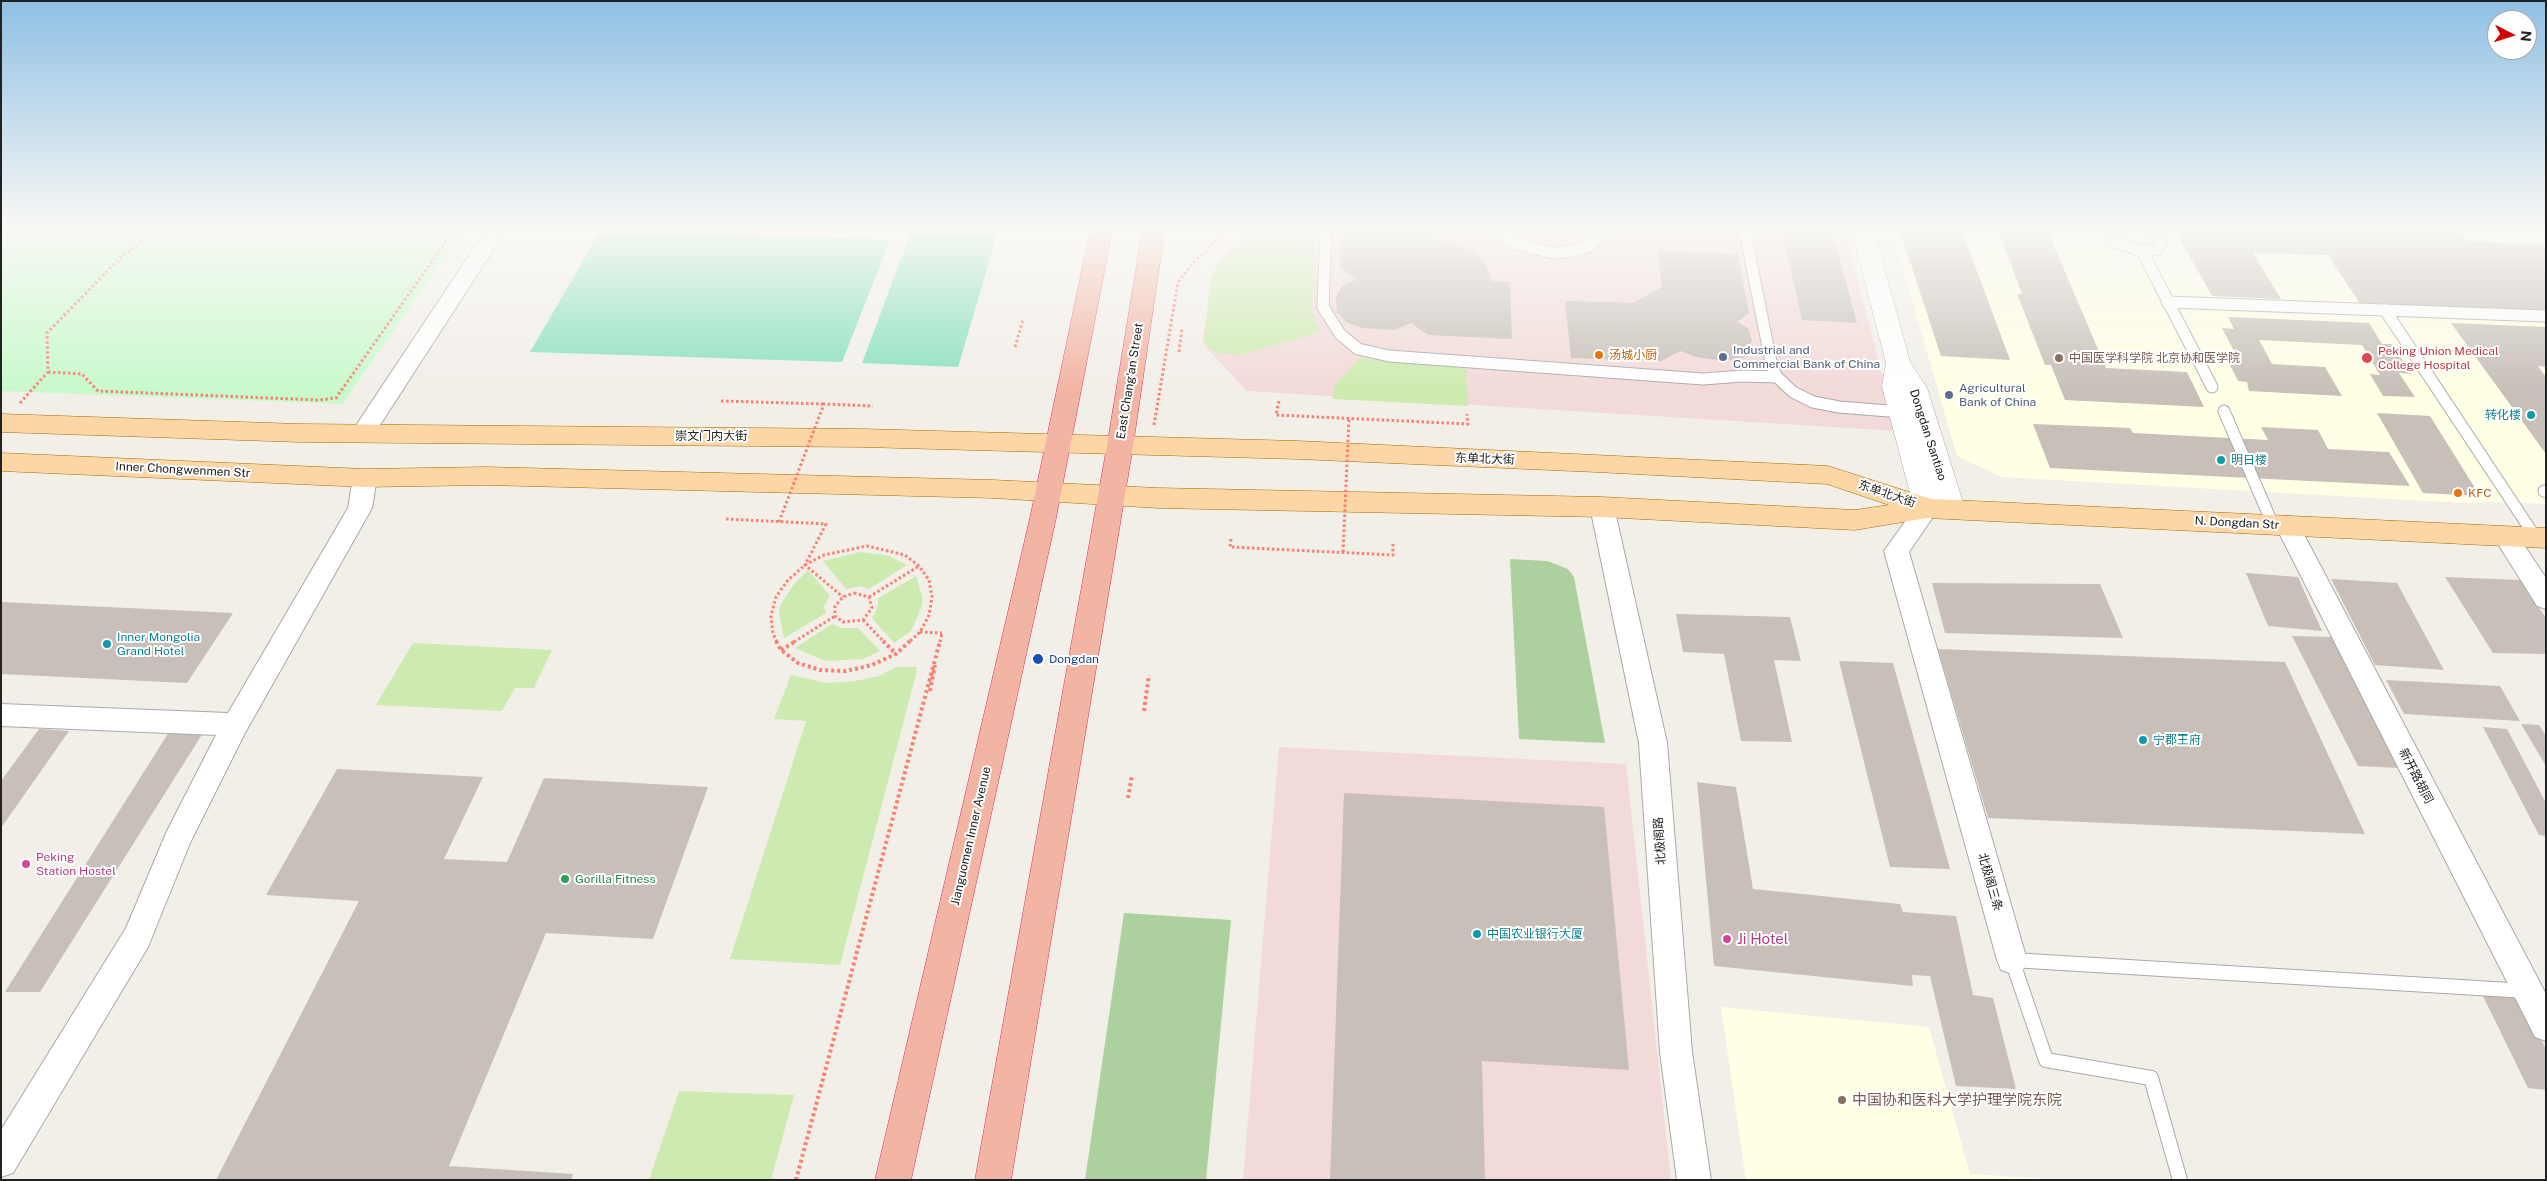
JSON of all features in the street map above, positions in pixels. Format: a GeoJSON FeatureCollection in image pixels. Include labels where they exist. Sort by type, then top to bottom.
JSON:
{"type":"FeatureCollection","features":[{"type":"Feature","properties":{"kind":"highway"},"geometry":{"type":"LineString","coordinates":[[1059,444],[1091,282]]}},
{"type":"Feature","properties":{"kind":"highway","name":"East Chang'an Street"},"geometry":{"type":"LineString","coordinates":[[1111,496],[1145,282]]}},
{"type":"Feature","properties":{"kind":"highway","name":"Jianguomen Inner Avenue"},"geometry":{"type":"LineString","coordinates":[[893,1180],[1059,444]]}},
{"type":"Feature","properties":{"kind":"highway"},"geometry":{"type":"LineString","coordinates":[[993,1180],[1111,496]]}},
{"type":"Feature","properties":{"kind":"main road"},"geometry":{"type":"LineString","coordinates":[[2,423],[300,434],[363,433]]}},
{"type":"Feature","properties":{"kind":"main road","name":"崇文门内大街"},"geometry":{"type":"LineString","coordinates":[[363,433],[723,436],[1120,446]]}},
{"type":"Feature","properties":{"kind":"main road","name":"东单北大街"},"geometry":{"type":"LineString","coordinates":[[1120,446],[1317,451],[1828,475],[1940,508]]}},
{"type":"Feature","properties":{"kind":"main road","name":"Inner Chongwenmen Str"},"geometry":{"type":"LineString","coordinates":[[1,462],[365,478]]}},
{"type":"Feature","properties":{"kind":"main road"},"geometry":{"type":"LineString","coordinates":[[365,478],[486,476],[1048,492]]}},
{"type":"Feature","properties":{"kind":"main road","name":"东单北大街"},"geometry":{"type":"LineString","coordinates":[[1048,492],[1111,496],[1602,507],[1855,520],[1940,508]]}},
{"type":"Feature","properties":{"kind":"main road","name":"N. Dongdan Str"},"geometry":{"type":"LineString","coordinates":[[1940,508],[2541,538]]}},
{"type":"Feature","properties":{"kind":"street"},"geometry":{"type":"LineString","coordinates":[[363,433],[462,282]]}},
{"type":"Feature","properties":{"kind":"street","name":"Dongdan Santiao"},"geometry":{"type":"LineString","coordinates":[[1877,282],[1898,363],[1915,388],[1940,508]]}},
{"type":"Feature","properties":{"kind":"street","name":"Dongdan Santiao"},"geometry":{"type":"LineString","coordinates":[[1898,363],[1894,387],[1901,412],[1940,508]]}},
{"type":"Feature","properties":{"kind":"street"},"geometry":{"type":"LineString","coordinates":[[1,1161],[56,1073],[136,937],[177,840],[235,725],[360,508],[365,478]]}},
{"type":"Feature","properties":{"kind":"street","name":"北极阁路"},"geometry":{"type":"LineString","coordinates":[[1602,507],[1653,743],[1676,1052],[1694,1180]]}},
{"type":"Feature","properties":{"kind":"street","name":"北极阁三条"},"geometry":{"type":"LineString","coordinates":[[1940,508],[1896,552],[2012,960]]}},
{"type":"Feature","properties":{"kind":"street","name":"新开路胡同"},"geometry":{"type":"LineString","coordinates":[[2280,525],[2546,1026]]}},
{"type":"Feature","properties":{"kind":"street"},"geometry":{"type":"LineString","coordinates":[[2505,536],[2546,600]]}},
{"type":"Feature","properties":{"kind":"street"},"geometry":{"type":"LineString","coordinates":[[1,715],[235,725]]}},
{"type":"Feature","properties":{"kind":"lane"},"geometry":{"type":"LineString","coordinates":[[1324,282],[1323,307],[1340,334],[1358,349],[1389,356],[1694,378],[1778,376]]}},
{"type":"Feature","properties":{"kind":"lane"},"geometry":{"type":"LineString","coordinates":[[1755,282],[1772,367],[1793,392],[1813,402],[1864,410],[1901,412]]}},
{"type":"Feature","properties":{"kind":"lane"},"geometry":{"type":"LineString","coordinates":[[2158,282],[2212,387]]}},
{"type":"Feature","properties":{"kind":"lane"},"geometry":{"type":"LineString","coordinates":[[2166,299],[2546,316]]}},
{"type":"Feature","properties":{"kind":"lane"},"geometry":{"type":"LineString","coordinates":[[2385,310],[2541,538]]}},
{"type":"Feature","properties":{"kind":"lane"},"geometry":{"type":"LineString","coordinates":[[2224,411],[2280,525]]}},
{"type":"Feature","properties":{"kind":"lane"},"geometry":{"type":"LineString","coordinates":[[2012,960],[2527,991]]}},
{"type":"Feature","properties":{"kind":"lane","name":"北极阁三条"},"geometry":{"type":"LineString","coordinates":[[2012,960],[2046,1060],[2151,1078],[2180,1180]]}},
{"type":"Feature","properties":{"kind":"path"},"geometry":{"type":"LineString","coordinates":[[2,423],[48,372],[47,333],[97,282]]}},
{"type":"Feature","properties":{"kind":"path"},"geometry":{"type":"LineString","coordinates":[[48,372],[82,374],[98,391],[318,400],[336,398],[417,282]]}},
{"type":"Feature","properties":{"kind":"path"},"geometry":{"type":"LineString","coordinates":[[1151,447],[1178,282]]}},
{"type":"Feature","properties":{"kind":"path"},"geometry":{"type":"LineString","coordinates":[[1015,347],[1022,320]]}},
{"type":"Feature","properties":{"kind":"path"},"geometry":{"type":"LineString","coordinates":[[1179,352],[1182,327]]}},
{"type":"Feature","properties":{"kind":"path"},"geometry":{"type":"LineString","coordinates":[[721,400],[873,406]]}},
{"type":"Feature","properties":{"kind":"path"},"geometry":{"type":"LineString","coordinates":[[1279,401],[1276,415],[1468,424],[1468,414]]}},
{"type":"Feature","properties":{"kind":"path"},"geometry":{"type":"LineString","coordinates":[[779,522],[824,404]]}},
{"type":"Feature","properties":{"kind":"path"},"geometry":{"type":"LineString","coordinates":[[1342,552],[1349,418]]}},
{"type":"Feature","properties":{"kind":"path"},"geometry":{"type":"LineString","coordinates":[[726,519],[826,524],[805,565]]}},
{"type":"Feature","properties":{"kind":"path"},"geometry":{"type":"LineString","coordinates":[[1231,539],[1230,547],[1380,554],[1393,554],[1393,544]]}},
{"type":"Feature","properties":{"kind":"path"},"geometry":{"type":"LineString","coordinates":[[867,546],[896,552],[919,566],[929,580],[932,597],[929,615],[920,632],[896,654],[872,665],[838,671],[820,670],[798,663],[782,650],[773,634],[771,616],[776,597],[788,580],[805,565],[824,555],[846,548],[867,546]]}},
{"type":"Feature","properties":{"kind":"path"},"geometry":{"type":"LineString","coordinates":[[805,565],[842,597]]}},
{"type":"Feature","properties":{"kind":"path"},"geometry":{"type":"LineString","coordinates":[[869,597],[919,566]]}},
{"type":"Feature","properties":{"kind":"path"},"geometry":{"type":"LineString","coordinates":[[860,593],[869,597],[872,608],[863,620],[850,623],[838,620],[835,616],[835,606],[842,597],[860,593]]}},
{"type":"Feature","properties":{"kind":"path"},"geometry":{"type":"LineString","coordinates":[[782,650],[835,616]]}},
{"type":"Feature","properties":{"kind":"path"},"geometry":{"type":"LineString","coordinates":[[863,620],[896,654]]}},
{"type":"Feature","properties":{"kind":"path"},"geometry":{"type":"LineString","coordinates":[[920,632],[942,633]]}},
{"type":"Feature","properties":{"kind":"path"},"geometry":{"type":"LineString","coordinates":[[930,691],[942,633]]}},
{"type":"Feature","properties":{"kind":"path"},"geometry":{"type":"LineString","coordinates":[[796,1180],[942,633]]}},
{"type":"Feature","properties":{"kind":"path"},"geometry":{"type":"LineString","coordinates":[[1144,711],[1149,675]]}},
{"type":"Feature","properties":{"kind":"path"},"geometry":{"type":"LineString","coordinates":[[1128,798],[1132,775]]}},
{"type":"Feature","properties":{"kind":"shaded area"},"geometry":{"type":"Polygon","coordinates":[[[1213,282],[1858,282],[1897,431],[1247,391],[1202,343],[1213,282]]]}},
{"type":"Feature","properties":{"kind":"shaded area"},"geometry":{"type":"Polygon","coordinates":[[[1907,282],[2546,282],[2546,504],[2463,503],[2002,477],[1957,456],[1907,282]]]}},
{"type":"Feature","properties":{"kind":"shaded area"},"geometry":{"type":"Polygon","coordinates":[[[1279,747],[1626,764],[1671,1180],[1243,1180],[1279,747]]]}},
{"type":"Feature","properties":{"kind":"shaded area","name":"中国协和医科大学护理学院东院"},"geometry":{"type":"Polygon","coordinates":[[[1721,1007],[1929,1027],[1970,1174],[2067,1180],[1746,1180],[1721,1007]]]}},
{"type":"Feature","properties":{"kind":"green space"},"geometry":{"type":"Polygon","coordinates":[[[1,282],[427,282],[342,404],[1,391],[1,282]]]}},
{"type":"Feature","properties":{"kind":"green space"},"geometry":{"type":"Polygon","coordinates":[[[571,282],[873,282],[842,362],[530,352],[571,282]]]}},
{"type":"Feature","properties":{"kind":"green space"},"geometry":{"type":"Polygon","coordinates":[[[892,282],[983,282],[958,367],[862,363],[892,282]]]}},
{"type":"Feature","properties":{"kind":"green space"},"geometry":{"type":"Polygon","coordinates":[[[1210,282],[1313,282],[1312,311],[1320,332],[1239,355],[1219,353],[1210,349],[1204,341],[1210,282]]]}},
{"type":"Feature","properties":{"kind":"green space"},"geometry":{"type":"Polygon","coordinates":[[[1359,358],[1466,368],[1468,406],[1333,399],[1335,385],[1359,358]]]}},
{"type":"Feature","properties":{"kind":"green space"},"geometry":{"type":"Polygon","coordinates":[[[860,552],[887,555],[907,565],[869,589],[860,586],[846,589],[823,561],[860,552]]]}},
{"type":"Feature","properties":{"kind":"green space"},"geometry":{"type":"Polygon","coordinates":[[[1510,559],[1547,561],[1568,569],[1574,577],[1605,743],[1519,739],[1510,559]]]}},
{"type":"Feature","properties":{"kind":"green space"},"geometry":{"type":"Polygon","coordinates":[[[808,570],[830,596],[824,606],[826,613],[784,638],[779,614],[780,605],[795,583],[808,570]]]}},
{"type":"Feature","properties":{"kind":"green space"},"geometry":{"type":"Polygon","coordinates":[[[916,576],[923,600],[919,613],[911,631],[894,643],[872,618],[878,606],[878,598],[916,576]]]}},
{"type":"Feature","properties":{"kind":"green space"},"geometry":{"type":"Polygon","coordinates":[[[832,624],[841,628],[858,628],[880,651],[863,659],[826,661],[795,648],[832,624]]]}},
{"type":"Feature","properties":{"kind":"green space"},"geometry":{"type":"Polygon","coordinates":[[[413,643],[552,650],[534,688],[515,688],[502,711],[376,705],[413,643]]]}},
{"type":"Feature","properties":{"kind":"green space"},"geometry":{"type":"Polygon","coordinates":[[[896,667],[917,667],[840,965],[730,959],[806,721],[774,719],[791,675],[826,683],[855,681],[879,676],[896,667]]]}},
{"type":"Feature","properties":{"kind":"green space"},"geometry":{"type":"Polygon","coordinates":[[[1124,913],[1231,920],[1206,1180],[1085,1180],[1124,913]]]}},
{"type":"Feature","properties":{"kind":"green space"},"geometry":{"type":"Polygon","coordinates":[[[679,1091],[794,1095],[771,1180],[649,1180],[679,1091]]]}},
{"type":"Feature","properties":{"kind":"building"},"geometry":{"type":"Polygon","coordinates":[[[1350,282],[1510,282],[1512,339],[1428,335],[1411,323],[1395,330],[1362,328],[1346,322],[1337,312],[1336,297],[1342,286],[1350,282]]]}},
{"type":"Feature","properties":{"kind":"building"},"geometry":{"type":"Polygon","coordinates":[[[1661,282],[1743,282],[1749,313],[1737,322],[1748,328],[1752,341],[1745,357],[1724,361],[1696,357],[1680,351],[1661,361],[1571,358],[1565,301],[1633,303],[1662,287],[1661,282]]]}},
{"type":"Feature","properties":{"kind":"building"},"geometry":{"type":"Polygon","coordinates":[[[1793,282],[1846,282],[1857,323],[1802,320],[1793,282]]]}},
{"type":"Feature","properties":{"kind":"building"},"geometry":{"type":"Polygon","coordinates":[[[1917,282],[1981,282],[2010,360],[1941,356],[1917,282]]]}},
{"type":"Feature","properties":{"kind":"building"},"geometry":{"type":"Polygon","coordinates":[[[2018,282],[2069,282],[2106,368],[2187,372],[2204,407],[2065,400],[2051,365],[2045,365],[2017,294],[2022,294],[2018,282]]]}},
{"type":"Feature","properties":{"kind":"building"},"geometry":{"type":"Polygon","coordinates":[[[2204,282],[2271,282],[2281,299],[2212,296],[2204,282]]]}},
{"type":"Feature","properties":{"kind":"building"},"geometry":{"type":"Polygon","coordinates":[[[2346,282],[2546,282],[2546,312],[2361,305],[2346,282]]]}},
{"type":"Feature","properties":{"kind":"building"},"geometry":{"type":"Polygon","coordinates":[[[2228,317],[2369,323],[2382,344],[2392,344],[2411,374],[2399,373],[2415,397],[2383,396],[2370,374],[2380,375],[2362,345],[2259,340],[2272,364],[2325,367],[2342,396],[2249,391],[2247,382],[2238,381],[2228,361],[2240,362],[2222,328],[2234,329],[2228,317]]]}},
{"type":"Feature","properties":{"kind":"building","name":"转化楼"},"geometry":{"type":"Polygon","coordinates":[[[2451,323],[2546,327],[2546,367],[2538,366],[2546,377],[2546,454],[2451,323]]]}},
{"type":"Feature","properties":{"kind":"building"},"geometry":{"type":"Polygon","coordinates":[[[2377,413],[2430,416],[2480,496],[2423,493],[2377,413]]]}},
{"type":"Feature","properties":{"kind":"building","name":"明日楼"},"geometry":{"type":"Polygon","coordinates":[[[2033,424],[2130,428],[2133,433],[2268,440],[2261,427],[2318,430],[2328,449],[2389,452],[2410,486],[2050,468],[2033,424]]]}},
{"type":"Feature","properties":{"kind":"building"},"geometry":{"type":"Polygon","coordinates":[[[2246,573],[2298,577],[2322,631],[2268,626],[2246,573]]]}},
{"type":"Feature","properties":{"kind":"building"},"geometry":{"type":"Polygon","coordinates":[[[2445,577],[2520,580],[2546,618],[2546,654],[2493,653],[2445,577]]]}},
{"type":"Feature","properties":{"kind":"building"},"geometry":{"type":"Polygon","coordinates":[[[2331,579],[2397,583],[2444,670],[2375,665],[2331,579]]]}},
{"type":"Feature","properties":{"kind":"building"},"geometry":{"type":"Polygon","coordinates":[[[1932,583],[2100,584],[2123,638],[1945,633],[1932,583]]]}},
{"type":"Feature","properties":{"kind":"building","name":"Inner Mongolia Grand Hotel"},"geometry":{"type":"Polygon","coordinates":[[[1,602],[233,613],[187,683],[1,674],[1,602]]]}},
{"type":"Feature","properties":{"kind":"building"},"geometry":{"type":"Polygon","coordinates":[[[1676,614],[1790,617],[1801,661],[1774,660],[1792,742],[1741,741],[1724,654],[1683,652],[1676,614]]]}},
{"type":"Feature","properties":{"kind":"building"},"geometry":{"type":"Polygon","coordinates":[[[2292,636],[2331,637],[2400,768],[2358,766],[2292,636]]]}},
{"type":"Feature","properties":{"kind":"building","name":"宁郡王府"},"geometry":{"type":"Polygon","coordinates":[[[1938,649],[2285,662],[2365,834],[1988,818],[1938,649]]]}},
{"type":"Feature","properties":{"kind":"building"},"geometry":{"type":"Polygon","coordinates":[[[1839,661],[1893,663],[1950,869],[1890,867],[1839,661]]]}},
{"type":"Feature","properties":{"kind":"building"},"geometry":{"type":"Polygon","coordinates":[[[2386,680],[2500,686],[2520,721],[2404,714],[2386,680]]]}},
{"type":"Feature","properties":{"kind":"building"},"geometry":{"type":"Polygon","coordinates":[[[2521,724],[2539,725],[2546,736],[2546,766],[2521,724]]]}},
{"type":"Feature","properties":{"kind":"building"},"geometry":{"type":"Polygon","coordinates":[[[2483,727],[2507,729],[2546,803],[2546,836],[2539,835],[2483,727]]]}},
{"type":"Feature","properties":{"kind":"building"},"geometry":{"type":"Polygon","coordinates":[[[39,729],[69,731],[1,828],[1,781],[39,729]]]}},
{"type":"Feature","properties":{"kind":"building"},"geometry":{"type":"Polygon","coordinates":[[[169,732],[203,733],[40,992],[5,992],[169,732]]]}},
{"type":"Feature","properties":{"kind":"building"},"geometry":{"type":"Polygon","coordinates":[[[337,769],[483,777],[444,859],[507,862],[544,778],[708,787],[653,939],[546,933],[449,1166],[573,1174],[571,1180],[216,1180],[359,901],[266,895],[337,769]]]}},
{"type":"Feature","properties":{"kind":"building"},"geometry":{"type":"Polygon","coordinates":[[[1697,782],[1736,787],[1753,889],[1900,904],[1903,912],[1956,916],[1973,995],[1993,998],[2016,1089],[1956,1086],[1930,976],[1912,975],[1913,986],[1714,966],[1697,782]]]}},
{"type":"Feature","properties":{"kind":"building","name":"中国农业银行大厦"},"geometry":{"type":"Polygon","coordinates":[[[1344,793],[1604,807],[1629,1070],[1482,1061],[1485,1180],[1330,1180],[1344,793]]]}},
{"type":"Feature","properties":{"kind":"building"},"geometry":{"type":"Polygon","coordinates":[[[2482,994],[2519,996],[2546,1049],[2546,1090],[2528,1088],[2482,994]]]}},
{"type":"Feature","properties":{"kind":"place","name":"汤城小厨"},"geometry":{"type":"Point","coordinates":[1599,355]}},
{"type":"Feature","properties":{"kind":"place","name":"Industrial and Commercial Bank of China"},"geometry":{"type":"Point","coordinates":[1723,357]}},
{"type":"Feature","properties":{"kind":"place","name":"中国医学科学院 北京协和医学院"},"geometry":{"type":"Point","coordinates":[2059,358]}},
{"type":"Feature","properties":{"kind":"place","name":"Peking Union Medical College Hospital"},"geometry":{"type":"Point","coordinates":[2367,358]}},
{"type":"Feature","properties":{"kind":"place","name":"Agricultural Bank of China"},"geometry":{"type":"Point","coordinates":[1949,395]}},
{"type":"Feature","properties":{"kind":"place","name":"转化楼"},"geometry":{"type":"Point","coordinates":[2531,415]}},
{"type":"Feature","properties":{"kind":"place","name":"明日楼"},"geometry":{"type":"Point","coordinates":[2221,460]}},
{"type":"Feature","properties":{"kind":"place","name":"KFC"},"geometry":{"type":"Point","coordinates":[2458,493]}},
{"type":"Feature","properties":{"kind":"place","name":"Inner Mongolia Grand Hotel"},"geometry":{"type":"Point","coordinates":[107,644]}},
{"type":"Feature","properties":{"kind":"place","name":"Dongdan"},"geometry":{"type":"Point","coordinates":[1038,659]}},
{"type":"Feature","properties":{"kind":"place","name":"宁郡王府"},"geometry":{"type":"Point","coordinates":[2143,740]}},
{"type":"Feature","properties":{"kind":"place","name":"Peking Station Hostel"},"geometry":{"type":"Point","coordinates":[26,864]}},
{"type":"Feature","properties":{"kind":"place","name":"Gorilla Fitness"},"geometry":{"type":"Point","coordinates":[565,879]}},
{"type":"Feature","properties":{"kind":"place","name":"中国农业银行大厦"},"geometry":{"type":"Point","coordinates":[1477,934]}},
{"type":"Feature","properties":{"kind":"place","name":"Ji Hotel"},"geometry":{"type":"Point","coordinates":[1727,939]}},
{"type":"Feature","properties":{"kind":"place","name":"中国协和医科大学护理学院东院"},"geometry":{"type":"Point","coordinates":[1842,1100]}}]}
